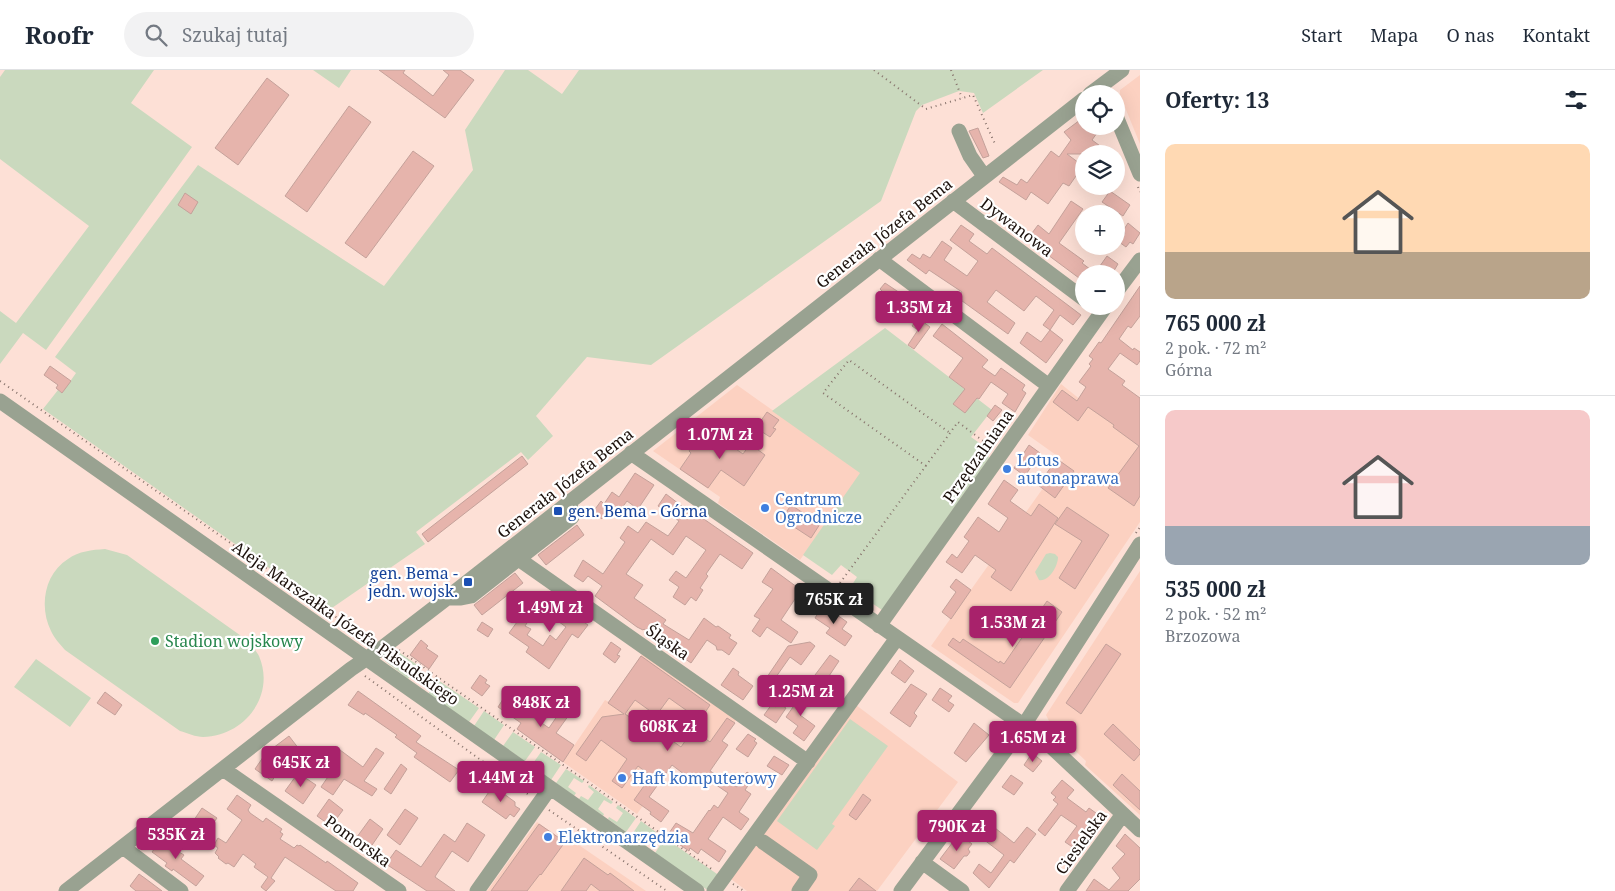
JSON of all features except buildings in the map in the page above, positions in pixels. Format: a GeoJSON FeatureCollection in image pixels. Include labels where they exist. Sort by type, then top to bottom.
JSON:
{"type":"FeatureCollection","features":[{"type":"Feature","properties":{"kind":"street"},"geometry":{"type":"LineString","coordinates":[[1105,82],[1122,70]]}},
{"type":"Feature","properties":{"kind":"street","name":"Generała Józefa Bema"},"geometry":{"type":"LineString","coordinates":[[513,555],[572,517],[570,502],[1075,106]]}},
{"type":"Feature","properties":{"kind":"street"},"geometry":{"type":"LineString","coordinates":[[959,131],[970,156],[984,176]]}},
{"type":"Feature","properties":{"kind":"street"},"geometry":{"type":"LineString","coordinates":[[1124,135],[1140,174]]}},
{"type":"Feature","properties":{"kind":"street","name":"Dywanowa"},"geometry":{"type":"LineString","coordinates":[[953,201],[1075,292]]}},
{"type":"Feature","properties":{"kind":"street"},"geometry":{"type":"LineString","coordinates":[[879,259],[1049,386]]}},
{"type":"Feature","properties":{"kind":"street"},"geometry":{"type":"LineString","coordinates":[[1125,280],[1140,260]]}},
{"type":"Feature","properties":{"kind":"street","name":"Przędzalniana"},"geometry":{"type":"LineString","coordinates":[[879,626],[1049,386],[1095,315]]}},
{"type":"Feature","properties":{"kind":"street","name":"Aleja Marszałka Józefa Piłsudskiego"},"geometry":{"type":"LineString","coordinates":[[0,401],[365,667],[550,788],[697,891]]}},
{"type":"Feature","properties":{"kind":"street"},"geometry":{"type":"LineString","coordinates":[[631,454],[1042,738],[1140,830]]}},
{"type":"Feature","properties":{"kind":"street"},"geometry":{"type":"LineString","coordinates":[[900,891],[1024,725],[1137,539]]}},
{"type":"Feature","properties":{"kind":"street"},"geometry":{"type":"LineString","coordinates":[[66,891],[351,669],[365,667],[447,598],[471,596],[513,555]]}},
{"type":"Feature","properties":{"kind":"street","name":"Śląska"},"geometry":{"type":"LineString","coordinates":[[513,555],[808,762]]}},
{"type":"Feature","properties":{"kind":"street"},"geometry":{"type":"LineString","coordinates":[[714,891],[897,638]]}},
{"type":"Feature","properties":{"kind":"street","name":"Pomorska"},"geometry":{"type":"LineString","coordinates":[[223,769],[399,891]]}},
{"type":"Feature","properties":{"kind":"street"},"geometry":{"type":"LineString","coordinates":[[477,891],[550,788]]}},
{"type":"Feature","properties":{"kind":"street","name":"Ciesielska"},"geometry":{"type":"LineString","coordinates":[[1067,891],[1123,814]]}},
{"type":"Feature","properties":{"kind":"street"},"geometry":{"type":"LineString","coordinates":[[763,842],[810,875],[799,891]]}},
{"type":"Feature","properties":{"kind":"street"},"geometry":{"type":"LineString","coordinates":[[123,848],[180,891]]}},
{"type":"Feature","properties":{"kind":"street"},"geometry":{"type":"LineString","coordinates":[[922,862],[962,891]]}},
{"type":"Feature","properties":{"kind":"path"},"geometry":{"type":"LineString","coordinates":[[874,70],[926,109],[973,95],[995,144]]}},
{"type":"Feature","properties":{"kind":"path"},"geometry":{"type":"LineString","coordinates":[[951,70],[962,98]]}},
{"type":"Feature","properties":{"kind":"path"},"geometry":{"type":"LineString","coordinates":[[926,466],[823,393],[849,360],[950,433]]}},
{"type":"Feature","properties":{"kind":"path"},"geometry":{"type":"LineString","coordinates":[[0,381],[375,645]]}},
{"type":"Feature","properties":{"kind":"path"},"geometry":{"type":"LineString","coordinates":[[849,571],[958,422],[1000,454]]}},
{"type":"Feature","properties":{"kind":"path"},"geometry":{"type":"LineString","coordinates":[[1137,539],[1140,527]]}},
{"type":"Feature","properties":{"kind":"path"},"geometry":{"type":"LineString","coordinates":[[365,667],[540,804],[667,891]]}},
{"type":"Feature","properties":{"kind":"path"},"geometry":{"type":"LineString","coordinates":[[729,881],[744,891]]}},
{"type":"Feature","properties":{"kind":"shaded area"},"geometry":{"type":"Polygon","coordinates":[[[1140,75],[1140,144],[1125,107],[1125,86],[1140,75]]]}},
{"type":"Feature","properties":{"kind":"shaded area"},"geometry":{"type":"Polygon","coordinates":[[[1061,384],[1097,413],[1140,404],[1140,522],[1018,703],[1014,703],[931,646],[1063,460],[1028,435],[1061,384]]]}},
{"type":"Feature","properties":{"kind":"shaded area"},"geometry":{"type":"Polygon","coordinates":[[[737,385],[861,473],[800,560],[718,503],[720,497],[653,451],[737,385]]]}},
{"type":"Feature","properties":{"kind":"shaded area"},"geometry":{"type":"Polygon","coordinates":[[[1140,571],[1140,815],[1085,765],[1086,761],[1054,731],[1046,715],[1140,571]]]}},
{"type":"Feature","properties":{"kind":"shaded area"},"geometry":{"type":"Polygon","coordinates":[[[642,654],[736,720],[700,773],[677,758],[637,814],[563,762],[605,700],[609,702],[642,654]]]}},
{"type":"Feature","properties":{"kind":"shaded area"},"geometry":{"type":"Polygon","coordinates":[[[856,705],[958,782],[877,891],[747,891],[731,879],[856,705]]]}},
{"type":"Feature","properties":{"kind":"shaded area"},"geometry":{"type":"Polygon","coordinates":[[[537,822],[566,843],[570,839],[646,891],[487,891],[537,822]]]}},
{"type":"Feature","properties":{"kind":"green space"},"geometry":{"type":"Polygon","coordinates":[[[5,70],[154,70],[131,103],[192,147],[46,350],[23,333],[0,364],[0,311],[16,323],[89,226],[0,159],[0,77],[5,70]]]}},
{"type":"Feature","properties":{"kind":"green space"},"geometry":{"type":"Polygon","coordinates":[[[313,70],[351,70],[339,88],[313,70]]]}},
{"type":"Feature","properties":{"kind":"green space"},"geometry":{"type":"Polygon","coordinates":[[[505,70],[528,70],[562,94],[579,70],[1043,70],[983,113],[974,93],[959,91],[922,105],[916,111],[881,201],[651,365],[587,357],[536,416],[553,436],[528,460],[521,452],[416,532],[425,544],[329,610],[43,409],[58,390],[62,393],[76,373],[55,357],[198,165],[384,286],[473,170],[465,130],[505,70]]]}},
{"type":"Feature","properties":{"kind":"green space"},"geometry":{"type":"Polygon","coordinates":[[[885,328],[992,410],[971,437],[985,447],[989,458],[882,610],[850,588],[857,577],[841,565],[832,575],[803,555],[860,473],[772,411],[885,328]]]}},
{"type":"Feature","properties":{"kind":"green space"},"geometry":{"type":"Polygon","coordinates":[[[105,549],[127,555],[244,638],[259,656],[263,671],[260,699],[253,711],[231,730],[218,735],[203,737],[180,731],[65,650],[57,641],[47,622],[45,612],[46,592],[49,582],[60,565],[72,556],[86,551],[105,549]]]}},
{"type":"Feature","properties":{"kind":"green space"},"geometry":{"type":"Polygon","coordinates":[[[1050,553],[1058,557],[1056,565],[1046,579],[1039,580],[1035,572],[1046,554],[1050,553]]]}},
{"type":"Feature","properties":{"kind":"green space"},"geometry":{"type":"Polygon","coordinates":[[[394,649],[419,666],[408,679],[385,661],[386,652],[389,653],[394,649]]]}},
{"type":"Feature","properties":{"kind":"green space"},"geometry":{"type":"Polygon","coordinates":[[[36,659],[91,698],[70,727],[14,687],[36,659]]]}},
{"type":"Feature","properties":{"kind":"green space"},"geometry":{"type":"Polygon","coordinates":[[[438,680],[479,708],[469,722],[428,694],[438,680]]]}},
{"type":"Feature","properties":{"kind":"green space"},"geometry":{"type":"Polygon","coordinates":[[[484,711],[504,725],[494,740],[474,726],[484,711]]]}},
{"type":"Feature","properties":{"kind":"green space"},"geometry":{"type":"Polygon","coordinates":[[[850,719],[888,746],[832,824],[835,826],[817,850],[777,821],[850,719]]]}},
{"type":"Feature","properties":{"kind":"green space"},"geometry":{"type":"Polygon","coordinates":[[[513,732],[535,747],[525,761],[503,746],[513,732]]]}},
{"type":"Feature","properties":{"kind":"green space"},"geometry":{"type":"Polygon","coordinates":[[[541,752],[561,765],[551,780],[531,766],[541,752]]]}},
{"type":"Feature","properties":{"kind":"green space"},"geometry":{"type":"Polygon","coordinates":[[[566,769],[584,781],[582,783],[574,778],[568,787],[576,793],[574,796],[556,783],[566,769]]]}},
{"type":"Feature","properties":{"kind":"green space"},"geometry":{"type":"Polygon","coordinates":[[[589,785],[613,802],[611,804],[604,800],[598,809],[604,814],[603,816],[579,799],[581,796],[588,800],[594,792],[588,787],[589,785]]]}},
{"type":"Feature","properties":{"kind":"green space"},"geometry":{"type":"Polygon","coordinates":[[[618,805],[636,818],[626,832],[608,819],[609,817],[617,822],[623,813],[616,808],[618,805]]]}},
{"type":"Feature","properties":{"kind":"green space"},"geometry":{"type":"Polygon","coordinates":[[[641,821],[656,832],[646,846],[631,836],[641,821]]]}},
{"type":"Feature","properties":{"kind":"green space"},"geometry":{"type":"Polygon","coordinates":[[[665,838],[720,876],[709,889],[706,889],[655,853],[665,838]]]}},
{"type":"Feature","properties":{"kind":"place","name":"Lotus autonaprawa"},"geometry":{"type":"Point","coordinates":[1007,469]}},
{"type":"Feature","properties":{"kind":"place","name":"Centrum Ogrodnicze"},"geometry":{"type":"Point","coordinates":[765,508]}},
{"type":"Feature","properties":{"kind":"place","name":"gen. Bema - Górna"},"geometry":{"type":"Point","coordinates":[558,511]}},
{"type":"Feature","properties":{"kind":"place","name":"gen. Bema - jedn. wojsk."},"geometry":{"type":"Point","coordinates":[468,582]}},
{"type":"Feature","properties":{"kind":"place","name":"Stadion wojskowy"},"geometry":{"type":"Point","coordinates":[155,641]}},
{"type":"Feature","properties":{"kind":"place","name":"Haft komputerowy"},"geometry":{"type":"Point","coordinates":[622,778]}},
{"type":"Feature","properties":{"kind":"place","name":"Elektronarzędzia"},"geometry":{"type":"Point","coordinates":[548,837]}}]}
